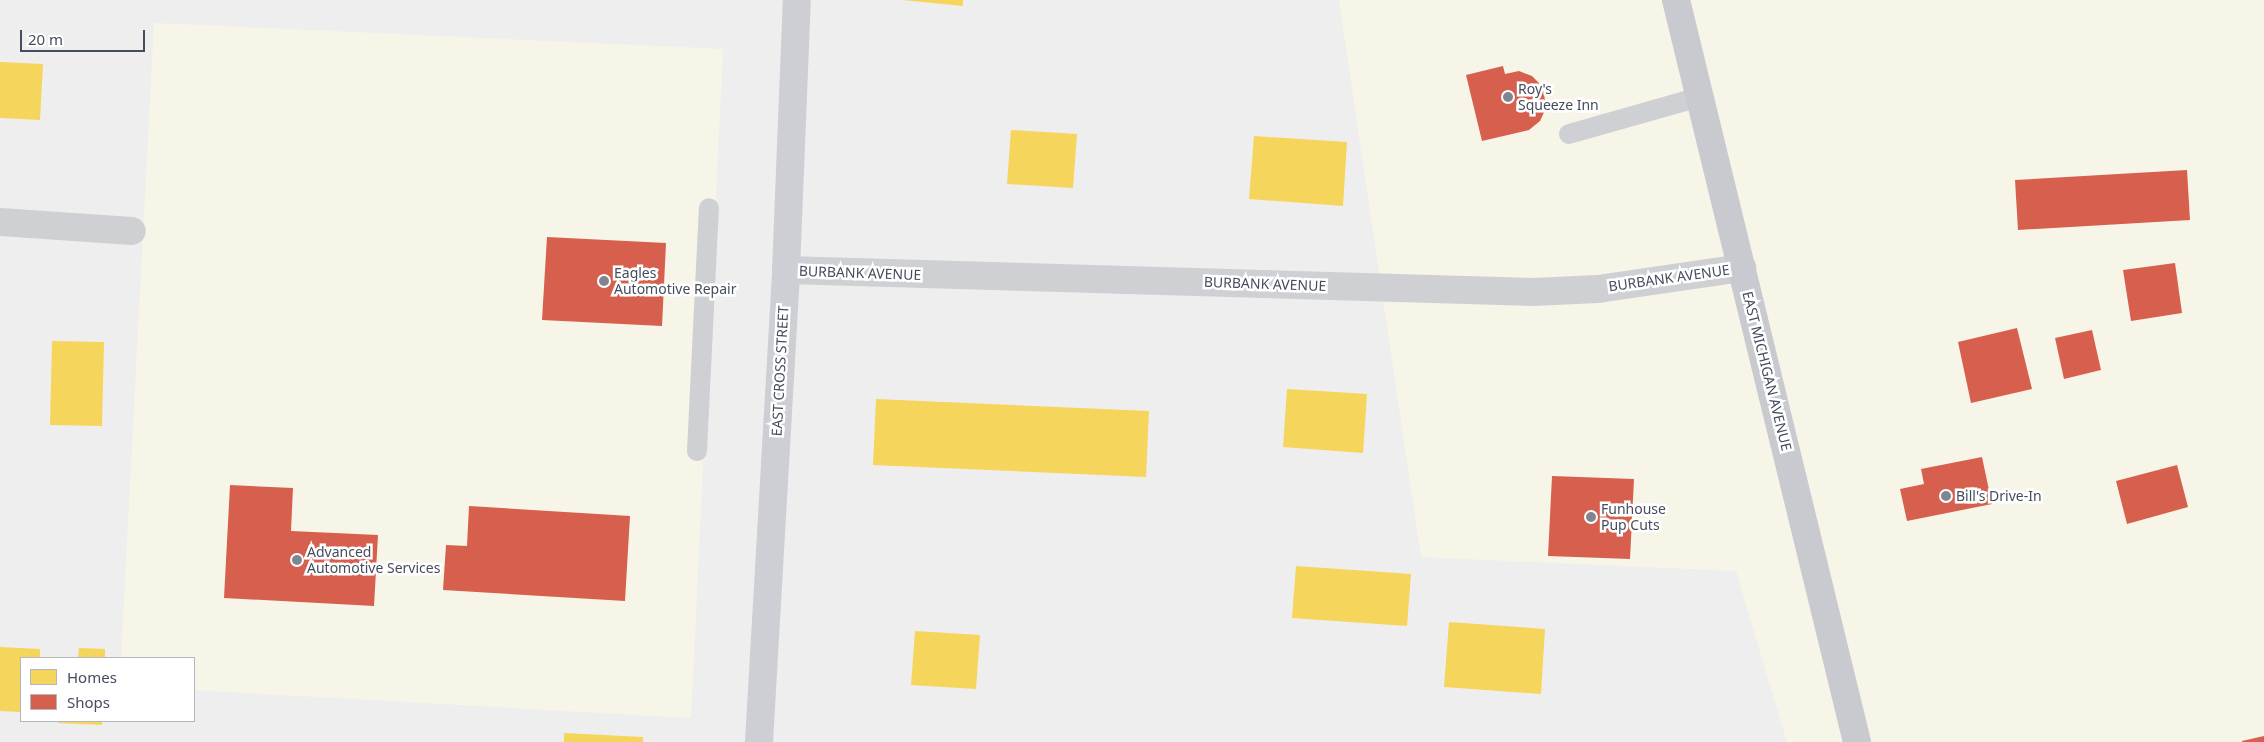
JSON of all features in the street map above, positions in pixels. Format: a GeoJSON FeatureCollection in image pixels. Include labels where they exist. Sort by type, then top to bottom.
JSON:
{"type":"FeatureCollection","features":[{"type":"Feature","properties":{"kind":"main road","name":"EAST MICHIGAN AVENUE"},"geometry":{"type":"LineString","coordinates":[[1676,0],[1856,742]]}},
{"type":"Feature","properties":{"kind":"street","name":"EAST CROSS STREET"},"geometry":{"type":"LineString","coordinates":[[759,742],[786,270],[797,0]]}},
{"type":"Feature","properties":{"kind":"street"},"geometry":{"type":"LineString","coordinates":[[0,222],[132,231]]}},
{"type":"Feature","properties":{"kind":"street","name":"BURBANK AVENUE"},"geometry":{"type":"LineString","coordinates":[[786,270],[1533,292],[1598,288],[1742,268]]}},
{"type":"Feature","properties":{"kind":"lane"},"geometry":{"type":"LineString","coordinates":[[1569,134],[1700,97]]}},
{"type":"Feature","properties":{"kind":"lane"},"geometry":{"type":"LineString","coordinates":[[697,452],[710,208]]}},
{"type":"Feature","properties":{"kind":"shaded area"},"geometry":{"type":"Polygon","coordinates":[[[1339,0],[2264,0],[2264,742],[1787,742],[1736,571],[1421,557],[1339,0]]]}},
{"type":"Feature","properties":{"kind":"shaded area"},"geometry":{"type":"Polygon","coordinates":[[[154,23],[723,49],[691,718],[195,690],[195,657],[121,657],[154,23]]]}},
{"type":"Feature","properties":{"kind":"building: Homes"},"geometry":{"type":"Polygon","coordinates":[[[902,0],[963,0],[963,6],[902,0]]]}},
{"type":"Feature","properties":{"kind":"building: Homes"},"geometry":{"type":"Polygon","coordinates":[[[0,62],[43,64],[40,120],[0,118],[0,62]]]}},
{"type":"Feature","properties":{"kind":"building: Homes"},"geometry":{"type":"Polygon","coordinates":[[[1011,130],[1077,134],[1073,188],[1007,184],[1011,130]]]}},
{"type":"Feature","properties":{"kind":"building: Homes"},"geometry":{"type":"Polygon","coordinates":[[[1254,136],[1347,142],[1343,206],[1249,199],[1254,136]]]}},
{"type":"Feature","properties":{"kind":"building: Homes"},"geometry":{"type":"Polygon","coordinates":[[[52,341],[104,342],[102,426],[50,425],[52,341]]]}},
{"type":"Feature","properties":{"kind":"building: Homes"},"geometry":{"type":"Polygon","coordinates":[[[1287,389],[1367,394],[1363,453],[1283,447],[1287,389]]]}},
{"type":"Feature","properties":{"kind":"building: Homes"},"geometry":{"type":"Polygon","coordinates":[[[876,399],[1149,411],[1146,477],[873,465],[876,399]]]}},
{"type":"Feature","properties":{"kind":"building: Homes"},"geometry":{"type":"Polygon","coordinates":[[[1296,566],[1411,574],[1407,626],[1292,618],[1296,566]]]}},
{"type":"Feature","properties":{"kind":"building: Homes"},"geometry":{"type":"Polygon","coordinates":[[[1449,622],[1545,629],[1541,694],[1444,687],[1449,622]]]}},
{"type":"Feature","properties":{"kind":"building: Homes"},"geometry":{"type":"Polygon","coordinates":[[[915,631],[980,635],[976,689],[911,685],[915,631]]]}},
{"type":"Feature","properties":{"kind":"building: Homes"},"geometry":{"type":"Polygon","coordinates":[[[0,647],[40,649],[40,657],[20,657],[20,712],[0,711],[0,647]]]}},
{"type":"Feature","properties":{"kind":"building: Homes"},"geometry":{"type":"Polygon","coordinates":[[[79,648],[105,649],[105,657],[78,657],[79,648]]]}},
{"type":"Feature","properties":{"kind":"building: Homes"},"geometry":{"type":"Polygon","coordinates":[[[102,722],[102,725],[58,723],[102,722]]]}},
{"type":"Feature","properties":{"kind":"building: Homes"},"geometry":{"type":"Polygon","coordinates":[[[564,733],[643,737],[643,742],[564,742],[564,733]]]}},
{"type":"Feature","properties":{"kind":"building: Shops","name":"Roy's Squeeze Inn"},"geometry":{"type":"Polygon","coordinates":[[[1503,66],[1505,74],[1519,71],[1532,76],[1543,87],[1546,108],[1540,121],[1529,130],[1482,141],[1466,75],[1503,66]]]}},
{"type":"Feature","properties":{"kind":"building: Shops"},"geometry":{"type":"Polygon","coordinates":[[[2187,170],[2190,220],[2018,230],[2015,180],[2187,170]]]}},
{"type":"Feature","properties":{"kind":"building: Shops","name":"Eagles Automotive Repair"},"geometry":{"type":"Polygon","coordinates":[[[547,237],[666,243],[662,326],[542,320],[547,237]]]}},
{"type":"Feature","properties":{"kind":"building: Shops"},"geometry":{"type":"Polygon","coordinates":[[[2175,263],[2182,313],[2131,321],[2123,270],[2175,263]]]}},
{"type":"Feature","properties":{"kind":"building: Shops"},"geometry":{"type":"Polygon","coordinates":[[[2017,328],[2032,389],[1971,403],[1958,342],[2017,328]]]}},
{"type":"Feature","properties":{"kind":"building: Shops"},"geometry":{"type":"Polygon","coordinates":[[[2092,330],[2101,370],[2064,379],[2055,338],[2092,330]]]}},
{"type":"Feature","properties":{"kind":"building: Shops","name":"Bill's Drive-In"},"geometry":{"type":"Polygon","coordinates":[[[1982,457],[1992,504],[1907,521],[1900,489],[1924,484],[1921,469],[1982,457]]]}},
{"type":"Feature","properties":{"kind":"building: Shops"},"geometry":{"type":"Polygon","coordinates":[[[2177,465],[2188,507],[2127,524],[2116,481],[2177,465]]]}},
{"type":"Feature","properties":{"kind":"building: Shops","name":"Funhouse Pup Cuts"},"geometry":{"type":"Polygon","coordinates":[[[1552,476],[1634,479],[1630,559],[1548,556],[1552,476]]]}},
{"type":"Feature","properties":{"kind":"building: Shops"},"geometry":{"type":"Polygon","coordinates":[[[230,485],[293,488],[291,531],[378,535],[374,606],[224,598],[230,485]]]}},
{"type":"Feature","properties":{"kind":"building: Shops"},"geometry":{"type":"Polygon","coordinates":[[[469,506],[630,516],[625,601],[443,590],[446,545],[467,546],[469,506]]]}},
{"type":"Feature","properties":{"kind":"building: Shops"},"geometry":{"type":"Polygon","coordinates":[[[2264,736],[2264,742],[2242,742],[2242,741],[2264,736]]]}},
{"type":"Feature","properties":{"kind":"place","name":"Roy's Squeeze Inn"},"geometry":{"type":"Point","coordinates":[1508,97]}},
{"type":"Feature","properties":{"kind":"place","name":"Eagles Automotive Repair"},"geometry":{"type":"Point","coordinates":[604,281]}},
{"type":"Feature","properties":{"kind":"place","name":"Bill's Drive-In"},"geometry":{"type":"Point","coordinates":[1946,496]}},
{"type":"Feature","properties":{"kind":"place","name":"Funhouse Pup Cuts"},"geometry":{"type":"Point","coordinates":[1591,517]}},
{"type":"Feature","properties":{"kind":"place","name":"Advanced Automotive Services"},"geometry":{"type":"Point","coordinates":[297,560]}}]}
